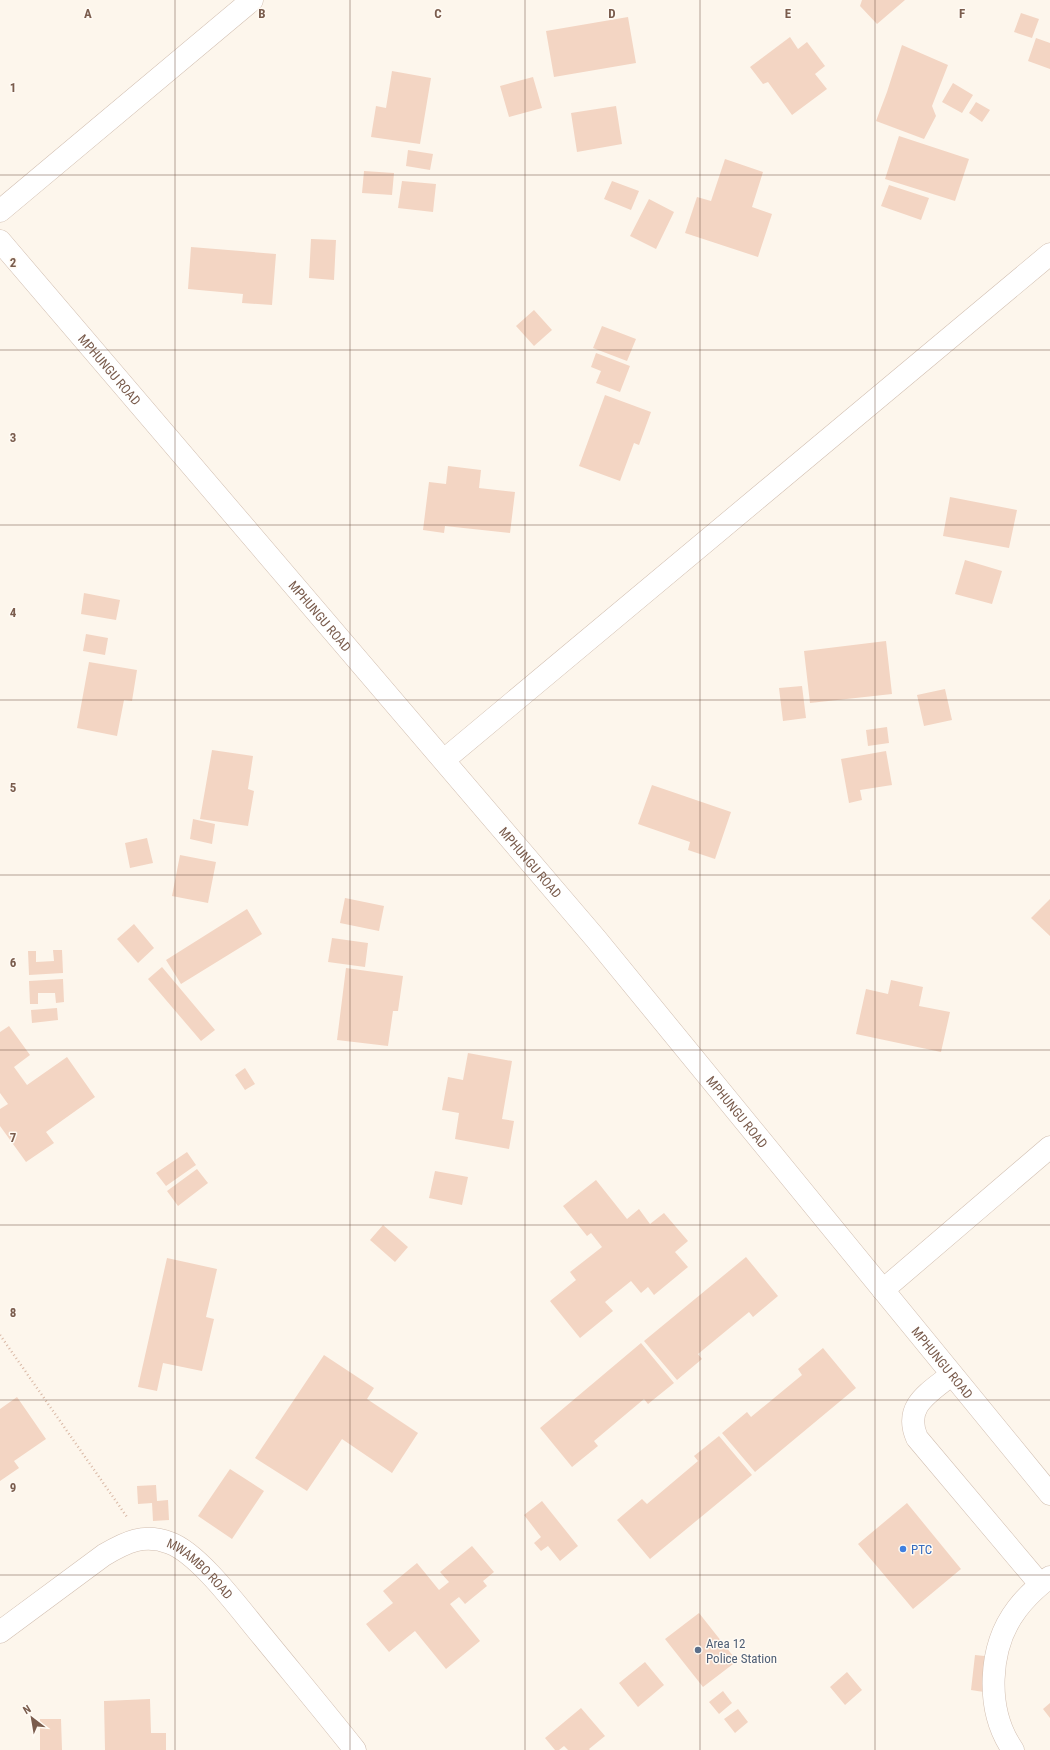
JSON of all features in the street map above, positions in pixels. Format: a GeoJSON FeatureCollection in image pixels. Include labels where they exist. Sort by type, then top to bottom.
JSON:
{"type":"FeatureCollection","features":[{"type":"Feature","properties":{"kind":"street"},"geometry":{"type":"LineString","coordinates":[[0,211],[252,0]]}},
{"type":"Feature","properties":{"kind":"street","name":"MPHUNGU ROAD"},"geometry":{"type":"LineString","coordinates":[[0,241],[596,938],[697,1060],[951,1375],[1050,1494]]}},
{"type":"Feature","properties":{"kind":"street"},"geometry":{"type":"LineString","coordinates":[[444,760],[1050,254]]}},
{"type":"Feature","properties":{"kind":"street"},"geometry":{"type":"LineString","coordinates":[[883,1290],[1050,1147]]}},
{"type":"Feature","properties":{"kind":"street"},"geometry":{"type":"LineString","coordinates":[[951,1375],[917,1404],[912,1421],[916,1438],[1045,1580],[1017,1610],[1005,1630],[998,1653],[994,1676],[994,1700],[1000,1723],[1013,1750]]}},
{"type":"Feature","properties":{"kind":"street","name":"MWAMBO ROAD"},"geometry":{"type":"LineString","coordinates":[[0,1632],[104,1555],[121,1545],[142,1538],[170,1543],[186,1551],[221,1586],[356,1750]]}},
{"type":"Feature","properties":{"kind":"path"},"geometry":{"type":"LineString","coordinates":[[0,1335],[142,1538]]}},
{"type":"Feature","properties":{"kind":"building"},"geometry":{"type":"Polygon","coordinates":[[[862,0],[905,0],[877,24],[860,6],[862,0]]]}},
{"type":"Feature","properties":{"kind":"building"},"geometry":{"type":"Polygon","coordinates":[[[1021,13],[1039,19],[1032,38],[1014,32],[1021,13]]]}},
{"type":"Feature","properties":{"kind":"building"},"geometry":{"type":"Polygon","coordinates":[[[628,17],[636,63],[554,77],[546,31],[628,17]]]}},
{"type":"Feature","properties":{"kind":"building"},"geometry":{"type":"Polygon","coordinates":[[[790,37],[798,49],[807,42],[825,66],[815,74],[827,89],[792,115],[768,82],[763,84],[750,67],[790,37]]]}},
{"type":"Feature","properties":{"kind":"building"},"geometry":{"type":"Polygon","coordinates":[[[1036,38],[1050,43],[1050,69],[1028,61],[1036,38]]]}},
{"type":"Feature","properties":{"kind":"building"},"geometry":{"type":"Polygon","coordinates":[[[902,45],[948,65],[932,106],[936,116],[924,139],[876,121],[902,45]]]}},
{"type":"Feature","properties":{"kind":"building"},"geometry":{"type":"Polygon","coordinates":[[[392,71],[431,78],[420,144],[371,137],[376,106],[386,108],[392,71]]]}},
{"type":"Feature","properties":{"kind":"building"},"geometry":{"type":"Polygon","coordinates":[[[533,77],[542,108],[509,117],[500,86],[533,77]]]}},
{"type":"Feature","properties":{"kind":"building"},"geometry":{"type":"Polygon","coordinates":[[[953,83],[973,95],[962,113],[942,102],[953,83]]]}},
{"type":"Feature","properties":{"kind":"building"},"geometry":{"type":"Polygon","coordinates":[[[976,102],[990,110],[982,122],[969,113],[976,102]]]}},
{"type":"Feature","properties":{"kind":"building"},"geometry":{"type":"Polygon","coordinates":[[[616,106],[622,144],[577,152],[571,113],[616,106]]]}},
{"type":"Feature","properties":{"kind":"building"},"geometry":{"type":"Polygon","coordinates":[[[899,136],[969,159],[955,201],[885,179],[899,136]]]}},
{"type":"Feature","properties":{"kind":"building"},"geometry":{"type":"Polygon","coordinates":[[[408,150],[433,154],[430,170],[406,166],[408,150]]]}},
{"type":"Feature","properties":{"kind":"building"},"geometry":{"type":"Polygon","coordinates":[[[725,159],[763,172],[752,207],[772,214],[758,257],[685,233],[697,197],[711,201],[725,159]]]}},
{"type":"Feature","properties":{"kind":"building"},"geometry":{"type":"Polygon","coordinates":[[[364,171],[394,173],[392,195],[362,193],[364,171]]]}},
{"type":"Feature","properties":{"kind":"building"},"geometry":{"type":"Polygon","coordinates":[[[402,181],[436,184],[433,212],[398,208],[402,181]]]}},
{"type":"Feature","properties":{"kind":"building"},"geometry":{"type":"Polygon","coordinates":[[[612,181],[639,191],[631,210],[604,199],[612,181]]]}},
{"type":"Feature","properties":{"kind":"building"},"geometry":{"type":"Polygon","coordinates":[[[889,185],[929,198],[921,220],[881,206],[889,185]]]}},
{"type":"Feature","properties":{"kind":"building"},"geometry":{"type":"Polygon","coordinates":[[[649,199],[674,212],[656,249],[630,236],[649,199]]]}},
{"type":"Feature","properties":{"kind":"building"},"geometry":{"type":"Polygon","coordinates":[[[311,239],[336,240],[334,280],[309,278],[311,239]]]}},
{"type":"Feature","properties":{"kind":"building"},"geometry":{"type":"Polygon","coordinates":[[[191,247],[276,254],[272,305],[242,303],[243,294],[188,289],[191,247]]]}},
{"type":"Feature","properties":{"kind":"building"},"geometry":{"type":"Polygon","coordinates":[[[534,310],[552,330],[534,346],[516,326],[534,310]]]}},
{"type":"Feature","properties":{"kind":"building"},"geometry":{"type":"Polygon","coordinates":[[[602,326],[636,339],[627,361],[593,348],[602,326]]]}},
{"type":"Feature","properties":{"kind":"building"},"geometry":{"type":"Polygon","coordinates":[[[596,353],[630,366],[620,392],[596,383],[601,371],[591,367],[596,353]]]}},
{"type":"Feature","properties":{"kind":"building"},"geometry":{"type":"Polygon","coordinates":[[[605,395],[651,412],[639,445],[634,443],[620,481],[579,466],[605,395]]]}},
{"type":"Feature","properties":{"kind":"building"},"geometry":{"type":"Polygon","coordinates":[[[448,466],[481,470],[479,488],[515,492],[510,533],[445,526],[444,533],[423,530],[429,482],[446,484],[448,466]]]}},
{"type":"Feature","properties":{"kind":"building"},"geometry":{"type":"Polygon","coordinates":[[[950,497],[1017,510],[1009,548],[943,536],[950,497]]]}},
{"type":"Feature","properties":{"kind":"building"},"geometry":{"type":"Polygon","coordinates":[[[965,560],[1002,571],[992,604],[955,594],[965,560]]]}},
{"type":"Feature","properties":{"kind":"building"},"geometry":{"type":"Polygon","coordinates":[[[84,593],[120,600],[116,620],[81,614],[84,593]]]}},
{"type":"Feature","properties":{"kind":"building"},"geometry":{"type":"Polygon","coordinates":[[[86,634],[108,638],[105,655],[83,651],[86,634]]]}},
{"type":"Feature","properties":{"kind":"building"},"geometry":{"type":"Polygon","coordinates":[[[886,641],[892,694],[810,703],[804,651],[886,641]]]}},
{"type":"Feature","properties":{"kind":"building"},"geometry":{"type":"Polygon","coordinates":[[[89,662],[137,670],[132,701],[124,700],[117,736],[77,728],[89,662]]]}},
{"type":"Feature","properties":{"kind":"building"},"geometry":{"type":"Polygon","coordinates":[[[802,686],[806,718],[783,721],[779,688],[802,686]]]}},
{"type":"Feature","properties":{"kind":"building"},"geometry":{"type":"Polygon","coordinates":[[[945,689],[952,720],[924,726],[917,695],[945,689]]]}},
{"type":"Feature","properties":{"kind":"building"},"geometry":{"type":"Polygon","coordinates":[[[887,727],[889,743],[868,746],[866,730],[887,727]]]}},
{"type":"Feature","properties":{"kind":"building"},"geometry":{"type":"Polygon","coordinates":[[[212,750],[253,756],[248,789],[254,791],[248,826],[200,819],[212,750]]]}},
{"type":"Feature","properties":{"kind":"building"},"geometry":{"type":"Polygon","coordinates":[[[886,751],[892,785],[860,790],[862,800],[849,803],[841,759],[886,751]]]}},
{"type":"Feature","properties":{"kind":"building"},"geometry":{"type":"Polygon","coordinates":[[[652,785],[731,812],[715,859],[688,850],[690,842],[638,824],[652,785]]]}},
{"type":"Feature","properties":{"kind":"building"},"geometry":{"type":"Polygon","coordinates":[[[193,819],[215,824],[212,844],[190,839],[193,819]]]}},
{"type":"Feature","properties":{"kind":"building"},"geometry":{"type":"Polygon","coordinates":[[[147,838],[153,863],[130,868],[125,843],[147,838]]]}},
{"type":"Feature","properties":{"kind":"building"},"geometry":{"type":"Polygon","coordinates":[[[180,855],[216,862],[208,903],[172,896],[180,855]]]}},
{"type":"Feature","properties":{"kind":"building"},"geometry":{"type":"Polygon","coordinates":[[[345,898],[384,906],[379,931],[340,923],[345,898]]]}},
{"type":"Feature","properties":{"kind":"building"},"geometry":{"type":"Polygon","coordinates":[[[1050,899],[1050,936],[1031,918],[1050,899]]]}},
{"type":"Feature","properties":{"kind":"building"},"geometry":{"type":"Polygon","coordinates":[[[247,909],[262,934],[181,984],[166,960],[247,909]]]}},
{"type":"Feature","properties":{"kind":"building"},"geometry":{"type":"Polygon","coordinates":[[[134,924],[154,948],[138,963],[117,939],[134,924]]]}},
{"type":"Feature","properties":{"kind":"building"},"geometry":{"type":"Polygon","coordinates":[[[332,938],[368,943],[365,967],[328,962],[332,938]]]}},
{"type":"Feature","properties":{"kind":"building"},"geometry":{"type":"Polygon","coordinates":[[[53,950],[62,950],[63,973],[29,975],[28,951],[36,951],[36,962],[54,961],[53,950]]]}},
{"type":"Feature","properties":{"kind":"building"},"geometry":{"type":"Polygon","coordinates":[[[162,967],[215,1030],[201,1041],[148,979],[162,967]]]}},
{"type":"Feature","properties":{"kind":"building"},"geometry":{"type":"Polygon","coordinates":[[[346,968],[403,976],[398,1011],[393,1011],[388,1046],[337,1040],[346,968]]]}},
{"type":"Feature","properties":{"kind":"building"},"geometry":{"type":"Polygon","coordinates":[[[63,979],[64,1002],[56,1003],[55,993],[38,993],[38,1004],[30,1004],[29,981],[63,979]]]}},
{"type":"Feature","properties":{"kind":"building"},"geometry":{"type":"Polygon","coordinates":[[[891,980],[923,987],[919,1006],[950,1012],[941,1052],[856,1034],[866,989],[888,994],[891,980]]]}},
{"type":"Feature","properties":{"kind":"building"},"geometry":{"type":"Polygon","coordinates":[[[57,1008],[58,1020],[32,1023],[31,1010],[57,1008]]]}},
{"type":"Feature","properties":{"kind":"building"},"geometry":{"type":"Polygon","coordinates":[[[9,1026],[30,1055],[14,1067],[27,1085],[67,1057],[95,1097],[46,1132],[54,1143],[26,1162],[0,1126],[0,1109],[8,1104],[0,1093],[0,1032],[9,1026]]]}},
{"type":"Feature","properties":{"kind":"building"},"geometry":{"type":"Polygon","coordinates":[[[468,1053],[512,1061],[502,1119],[514,1121],[509,1149],[455,1139],[459,1113],[442,1110],[448,1077],[463,1080],[468,1053]]]}},
{"type":"Feature","properties":{"kind":"building"},"geometry":{"type":"Polygon","coordinates":[[[245,1068],[255,1084],[245,1090],[235,1075],[245,1068]]]}},
{"type":"Feature","properties":{"kind":"building"},"geometry":{"type":"Polygon","coordinates":[[[187,1152],[196,1165],[166,1186],[156,1173],[187,1152]]]}},
{"type":"Feature","properties":{"kind":"building"},"geometry":{"type":"Polygon","coordinates":[[[197,1169],[208,1183],[178,1206],[167,1191],[197,1169]]]}},
{"type":"Feature","properties":{"kind":"building"},"geometry":{"type":"Polygon","coordinates":[[[435,1171],[468,1177],[462,1205],[429,1198],[435,1171]]]}},
{"type":"Feature","properties":{"kind":"building"},"geometry":{"type":"Polygon","coordinates":[[[596,1180],[627,1219],[639,1209],[650,1224],[664,1213],[688,1241],[675,1252],[688,1267],[654,1295],[648,1287],[641,1293],[631,1281],[605,1302],[613,1311],[580,1338],[550,1301],[576,1280],[570,1272],[602,1247],[591,1233],[587,1236],[563,1206],[596,1180]]]}},
{"type":"Feature","properties":{"kind":"building"},"geometry":{"type":"Polygon","coordinates":[[[383,1225],[408,1247],[395,1262],[370,1240],[383,1225]]]}},
{"type":"Feature","properties":{"kind":"building"},"geometry":{"type":"Polygon","coordinates":[[[746,1257],[778,1296],[753,1317],[749,1312],[698,1354],[702,1359],[677,1380],[644,1341],[746,1257]]]}},
{"type":"Feature","properties":{"kind":"building"},"geometry":{"type":"Polygon","coordinates":[[[167,1258],[217,1269],[206,1317],[214,1319],[202,1371],[163,1363],[157,1391],[138,1387],[167,1258]]]}},
{"type":"Feature","properties":{"kind":"building"},"geometry":{"type":"Polygon","coordinates":[[[641,1343],[674,1383],[648,1404],[644,1399],[594,1441],[598,1446],[572,1467],[540,1428],[641,1343]]]}},
{"type":"Feature","properties":{"kind":"building"},"geometry":{"type":"Polygon","coordinates":[[[823,1348],[856,1388],[755,1472],[722,1433],[747,1412],[751,1417],[802,1375],[798,1369],[823,1348]]]}},
{"type":"Feature","properties":{"kind":"building"},"geometry":{"type":"Polygon","coordinates":[[[324,1355],[374,1388],[367,1399],[418,1433],[392,1473],[342,1439],[307,1491],[255,1458],[324,1355]]]}},
{"type":"Feature","properties":{"kind":"building"},"geometry":{"type":"Polygon","coordinates":[[[17,1397],[46,1439],[14,1461],[19,1468],[0,1481],[0,1409],[17,1397]]]}},
{"type":"Feature","properties":{"kind":"building"},"geometry":{"type":"Polygon","coordinates":[[[719,1436],[752,1475],[650,1559],[617,1520],[642,1499],[647,1504],[698,1461],[694,1456],[719,1436]]]}},
{"type":"Feature","properties":{"kind":"building"},"geometry":{"type":"Polygon","coordinates":[[[230,1469],[264,1491],[232,1539],[198,1516],[230,1469]]]}},
{"type":"Feature","properties":{"kind":"building"},"geometry":{"type":"Polygon","coordinates":[[[156,1485],[157,1501],[168,1500],[169,1520],[153,1521],[152,1503],[138,1504],[137,1486],[156,1485]]]}},
{"type":"Feature","properties":{"kind":"building"},"geometry":{"type":"Polygon","coordinates":[[[542,1501],[578,1546],[560,1561],[548,1546],[541,1551],[534,1543],[541,1537],[524,1515],[542,1501]]]}},
{"type":"Feature","properties":{"kind":"building"},"geometry":{"type":"Polygon","coordinates":[[[907,1503],[961,1569],[913,1609],[858,1544],[907,1503]]]}},
{"type":"Feature","properties":{"kind":"building"},"geometry":{"type":"Polygon","coordinates":[[[472,1546],[494,1572],[483,1581],[487,1586],[465,1604],[459,1597],[450,1604],[480,1641],[446,1669],[415,1631],[389,1652],[366,1624],[393,1603],[383,1591],[417,1563],[439,1590],[449,1582],[440,1572],[472,1546]]]}},
{"type":"Feature","properties":{"kind":"building"},"geometry":{"type":"Polygon","coordinates":[[[699,1613],[737,1661],[703,1687],[665,1639],[699,1613]]]}},
{"type":"Feature","properties":{"kind":"building"},"geometry":{"type":"Polygon","coordinates":[[[975,1655],[994,1657],[990,1693],[971,1690],[975,1655]]]}},
{"type":"Feature","properties":{"kind":"building"},"geometry":{"type":"Polygon","coordinates":[[[645,1662],[664,1685],[638,1707],[619,1683],[645,1662]]]}},
{"type":"Feature","properties":{"kind":"building"},"geometry":{"type":"Polygon","coordinates":[[[847,1672],[862,1690],[845,1705],[830,1687],[847,1672]]]}},
{"type":"Feature","properties":{"kind":"building"},"geometry":{"type":"Polygon","coordinates":[[[723,1691],[732,1703],[719,1714],[709,1702],[723,1691]]]}},
{"type":"Feature","properties":{"kind":"building"},"geometry":{"type":"Polygon","coordinates":[[[150,1699],[151,1733],[166,1733],[166,1750],[105,1750],[104,1701],[150,1699]]]}},
{"type":"Feature","properties":{"kind":"building"},"geometry":{"type":"Polygon","coordinates":[[[1050,1703],[1050,1718],[1043,1709],[1050,1703]]]}},
{"type":"Feature","properties":{"kind":"building"},"geometry":{"type":"Polygon","coordinates":[[[581,1708],[605,1736],[589,1749],[590,1750],[568,1750],[564,1746],[559,1750],[555,1750],[545,1738],[581,1708]]]}},
{"type":"Feature","properties":{"kind":"building"},"geometry":{"type":"Polygon","coordinates":[[[738,1709],[748,1722],[735,1733],[724,1719],[738,1709]]]}},
{"type":"Feature","properties":{"kind":"building"},"geometry":{"type":"Polygon","coordinates":[[[40,1719],[61,1719],[62,1750],[40,1750],[40,1719]]]}},
{"type":"Feature","properties":{"kind":"place","name":"PTC"},"geometry":{"type":"Point","coordinates":[903,1549]}},
{"type":"Feature","properties":{"kind":"place","name":"Area 12 Police Station"},"geometry":{"type":"Point","coordinates":[698,1650]}}]}
